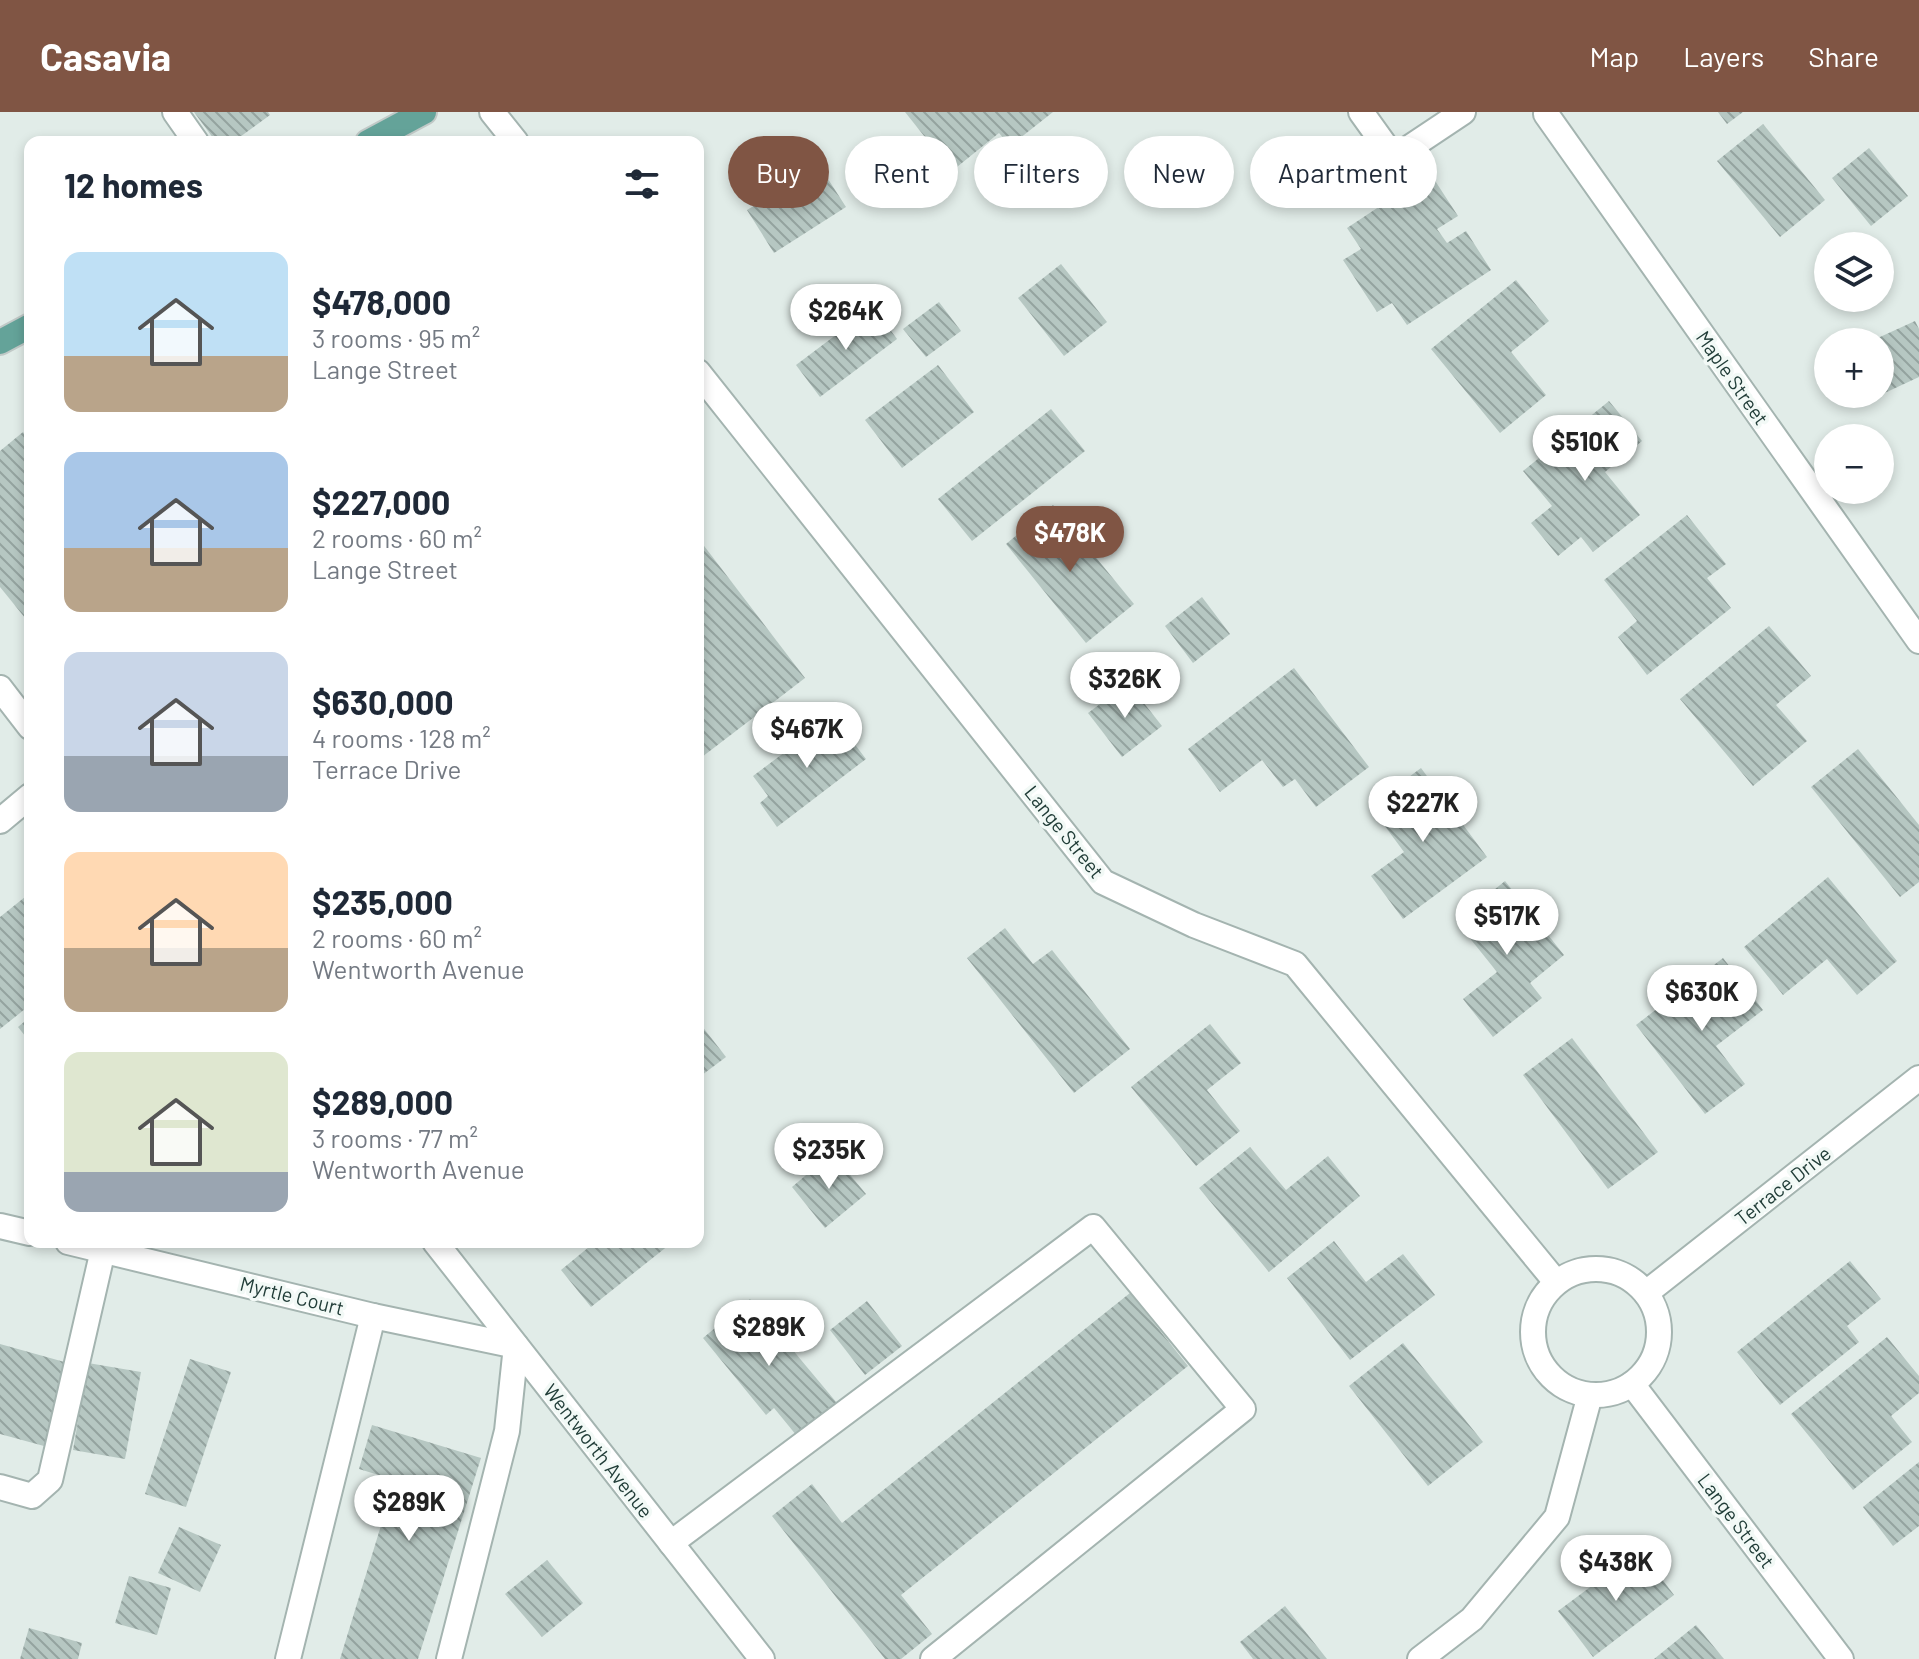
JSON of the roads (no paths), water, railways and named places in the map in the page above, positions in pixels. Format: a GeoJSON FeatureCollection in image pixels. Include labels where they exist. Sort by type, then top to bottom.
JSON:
{"type":"FeatureCollection","features":[{"type":"Feature","properties":{"kind":"main road"},"geometry":{"type":"LineString","coordinates":[[379,136],[424,112]]}},
{"type":"Feature","properties":{"kind":"main road"},"geometry":{"type":"LineString","coordinates":[[1,340],[24,329]]}},
{"type":"Feature","properties":{"kind":"street"},"geometry":{"type":"LineString","coordinates":[[175,112],[192,136]]}},
{"type":"Feature","properties":{"kind":"street"},"geometry":{"type":"LineString","coordinates":[[492,112],[511,136]]}},
{"type":"Feature","properties":{"kind":"street"},"geometry":{"type":"LineString","coordinates":[[1361,112],[1394,158],[1463,112]]}},
{"type":"Feature","properties":{"kind":"street","name":"Maple Street"},"geometry":{"type":"LineString","coordinates":[[1546,114],[1919,641]]}},
{"type":"Feature","properties":{"kind":"street","name":"Lange Street"},"geometry":{"type":"LineString","coordinates":[[704,380],[1103,882],[1194,925],[1295,964],[1556,1282]]}},
{"type":"Feature","properties":{"kind":"street"},"geometry":{"type":"LineString","coordinates":[[0,688],[24,719]]}},
{"type":"Feature","properties":{"kind":"street"},"geometry":{"type":"LineString","coordinates":[[0,821],[24,801]]}},
{"type":"Feature","properties":{"kind":"street","name":"Terrace Drive"},"geometry":{"type":"LineString","coordinates":[[1646,1293],[1919,1078]]}},
{"type":"Feature","properties":{"kind":"street"},"geometry":{"type":"LineString","coordinates":[[0,1226],[24,1232]]}},
{"type":"Feature","properties":{"kind":"street"},"geometry":{"type":"LineString","coordinates":[[671,1543],[1093,1227],[1243,1409],[933,1659]]}},
{"type":"Feature","properties":{"kind":"street","name":"Myrtle Court"},"geometry":{"type":"LineString","coordinates":[[94,1248],[373,1316],[516,1346]]}},
{"type":"Feature","properties":{"kind":"street","name":"Wentworth Avenue"},"geometry":{"type":"LineString","coordinates":[[440,1248],[762,1659]]}},
{"type":"Feature","properties":{"kind":"street"},"geometry":{"type":"LineString","coordinates":[[0,1487],[32,1496],[50,1480],[103,1250]]}},
{"type":"Feature","properties":{"kind":"street"},"geometry":{"type":"LineString","coordinates":[[1593,1268],[1613,1271],[1632,1279],[1646,1293],[1656,1310],[1660,1331],[1657,1351],[1632,1384],[1612,1393],[1590,1395],[1570,1390],[1551,1378],[1538,1360],[1532,1339],[1534,1317],[1543,1297],[1556,1282],[1574,1272],[1593,1268]]}},
{"type":"Feature","properties":{"kind":"street"},"geometry":{"type":"LineString","coordinates":[[288,1659],[373,1316]]}},
{"type":"Feature","properties":{"kind":"street"},"geometry":{"type":"LineString","coordinates":[[449,1659],[507,1431],[516,1346]]}},
{"type":"Feature","properties":{"kind":"street","name":"Lange Street"},"geometry":{"type":"LineString","coordinates":[[1632,1384],[1841,1659]]}},
{"type":"Feature","properties":{"kind":"street"},"geometry":{"type":"LineString","coordinates":[[1420,1659],[1472,1619],[1557,1517],[1590,1395]]}}]}
